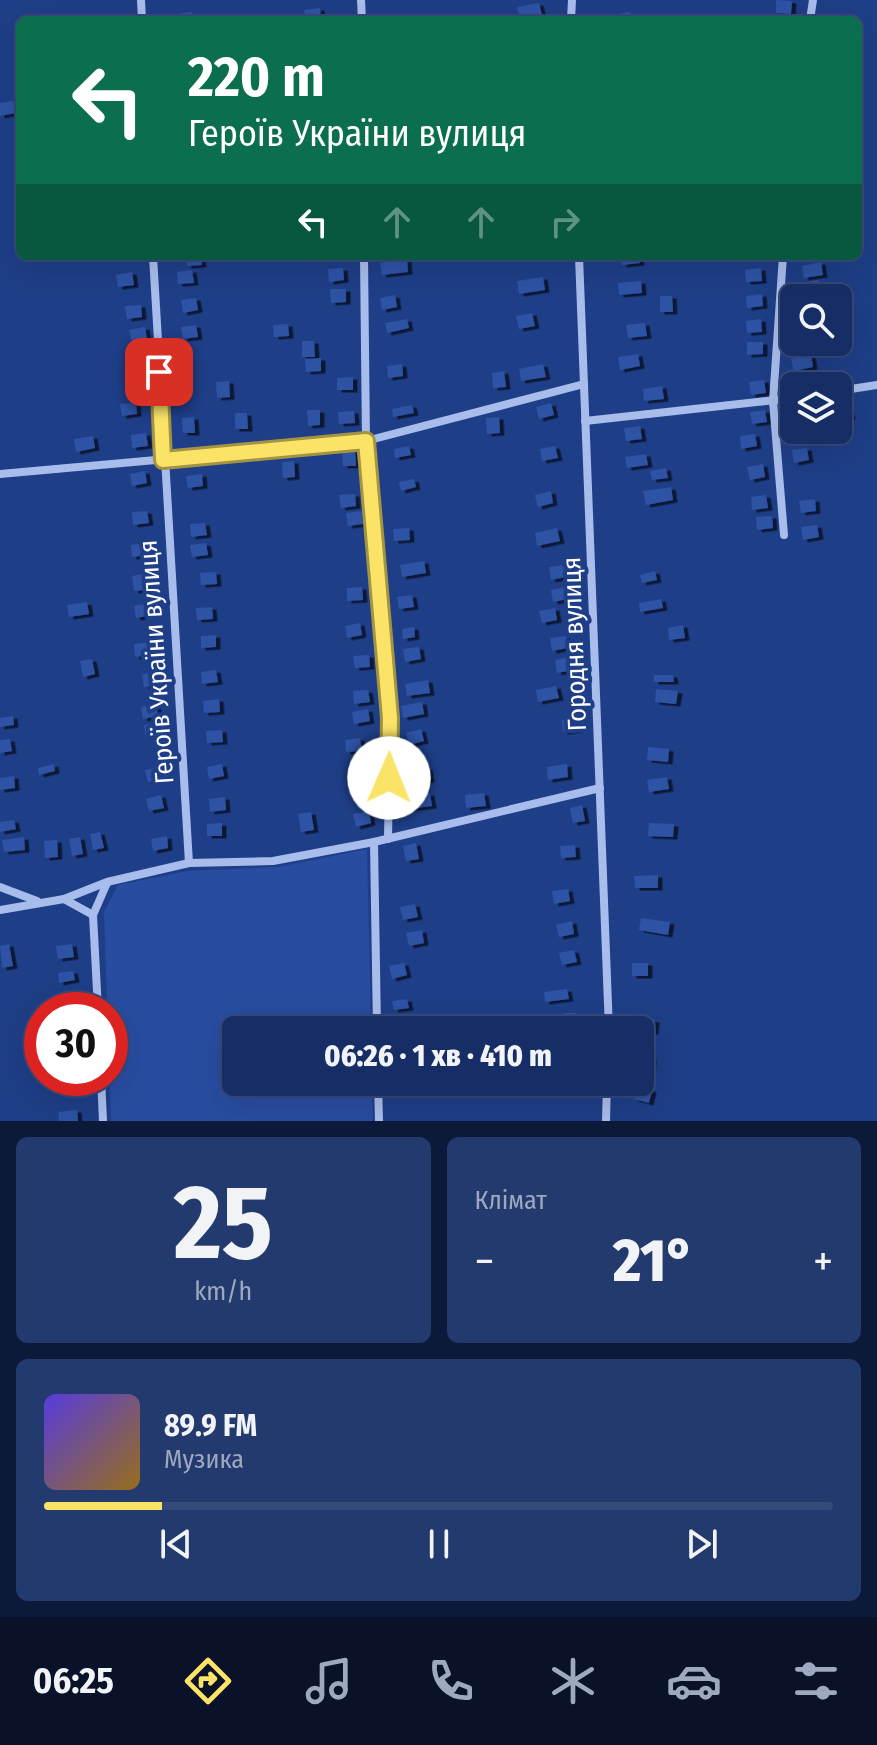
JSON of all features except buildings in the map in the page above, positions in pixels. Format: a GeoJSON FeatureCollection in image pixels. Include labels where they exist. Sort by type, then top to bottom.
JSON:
{"type":"FeatureCollection","features":[{"type":"Feature","properties":{"kind":"street","name":"Героїв України вулиця"},"geometry":{"type":"LineString","coordinates":[[153,260],[189,863]]}},
{"type":"Feature","properties":{"kind":"street"},"geometry":{"type":"LineString","coordinates":[[364,260],[366,441],[390,718],[388,839]]}},
{"type":"Feature","properties":{"kind":"street","name":"Городня вулиця"},"geometry":{"type":"LineString","coordinates":[[579,260],[608,1016]]}},
{"type":"Feature","properties":{"kind":"street"},"geometry":{"type":"LineString","coordinates":[[783,260],[773,401],[784,535]]}},
{"type":"Feature","properties":{"kind":"street"},"geometry":{"type":"LineString","coordinates":[[0,474],[366,441],[584,384]]}},
{"type":"Feature","properties":{"kind":"street"},"geometry":{"type":"LineString","coordinates":[[852,389],[877,385]]}},
{"type":"Feature","properties":{"kind":"street"},"geometry":{"type":"LineString","coordinates":[[585,421],[780,400]]}},
{"type":"Feature","properties":{"kind":"street"},"geometry":{"type":"LineString","coordinates":[[0,910],[38,901],[64,899],[107,882],[189,863],[273,861],[388,839],[600,788]]}},
{"type":"Feature","properties":{"kind":"street"},"geometry":{"type":"LineString","coordinates":[[374,842],[377,1016]]}},
{"type":"Feature","properties":{"kind":"street"},"geometry":{"type":"LineString","coordinates":[[97,992],[93,915],[107,882]]}},
{"type":"Feature","properties":{"kind":"street"},"geometry":{"type":"LineString","coordinates":[[0,887],[38,901]]}},
{"type":"Feature","properties":{"kind":"street"},"geometry":{"type":"LineString","coordinates":[[64,899],[93,915]]}},
{"type":"Feature","properties":{"kind":"street"},"geometry":{"type":"LineString","coordinates":[[102,1096],[103,1121]]}},
{"type":"Feature","properties":{"kind":"street"},"geometry":{"type":"LineString","coordinates":[[378,1096],[379,1121]]}},
{"type":"Feature","properties":{"kind":"street"},"geometry":{"type":"LineString","coordinates":[[606,1121],[607,1096]]}},
{"type":"Feature","properties":{"kind":"shaded area"},"geometry":{"type":"Polygon","coordinates":[[[367,849],[371,1016],[222,1016],[222,1096],[372,1096],[373,1121],[111,1121],[110,1096],[128,1096],[128,992],[107,992],[104,912],[118,885],[188,871],[278,867],[367,849]]]}},
{"type":"Feature","properties":{"kind":"route"},"geometry":{"type":"LineString","coordinates":[[159,372],[163,460],[366,441],[390,718],[389,778]]}}]}
